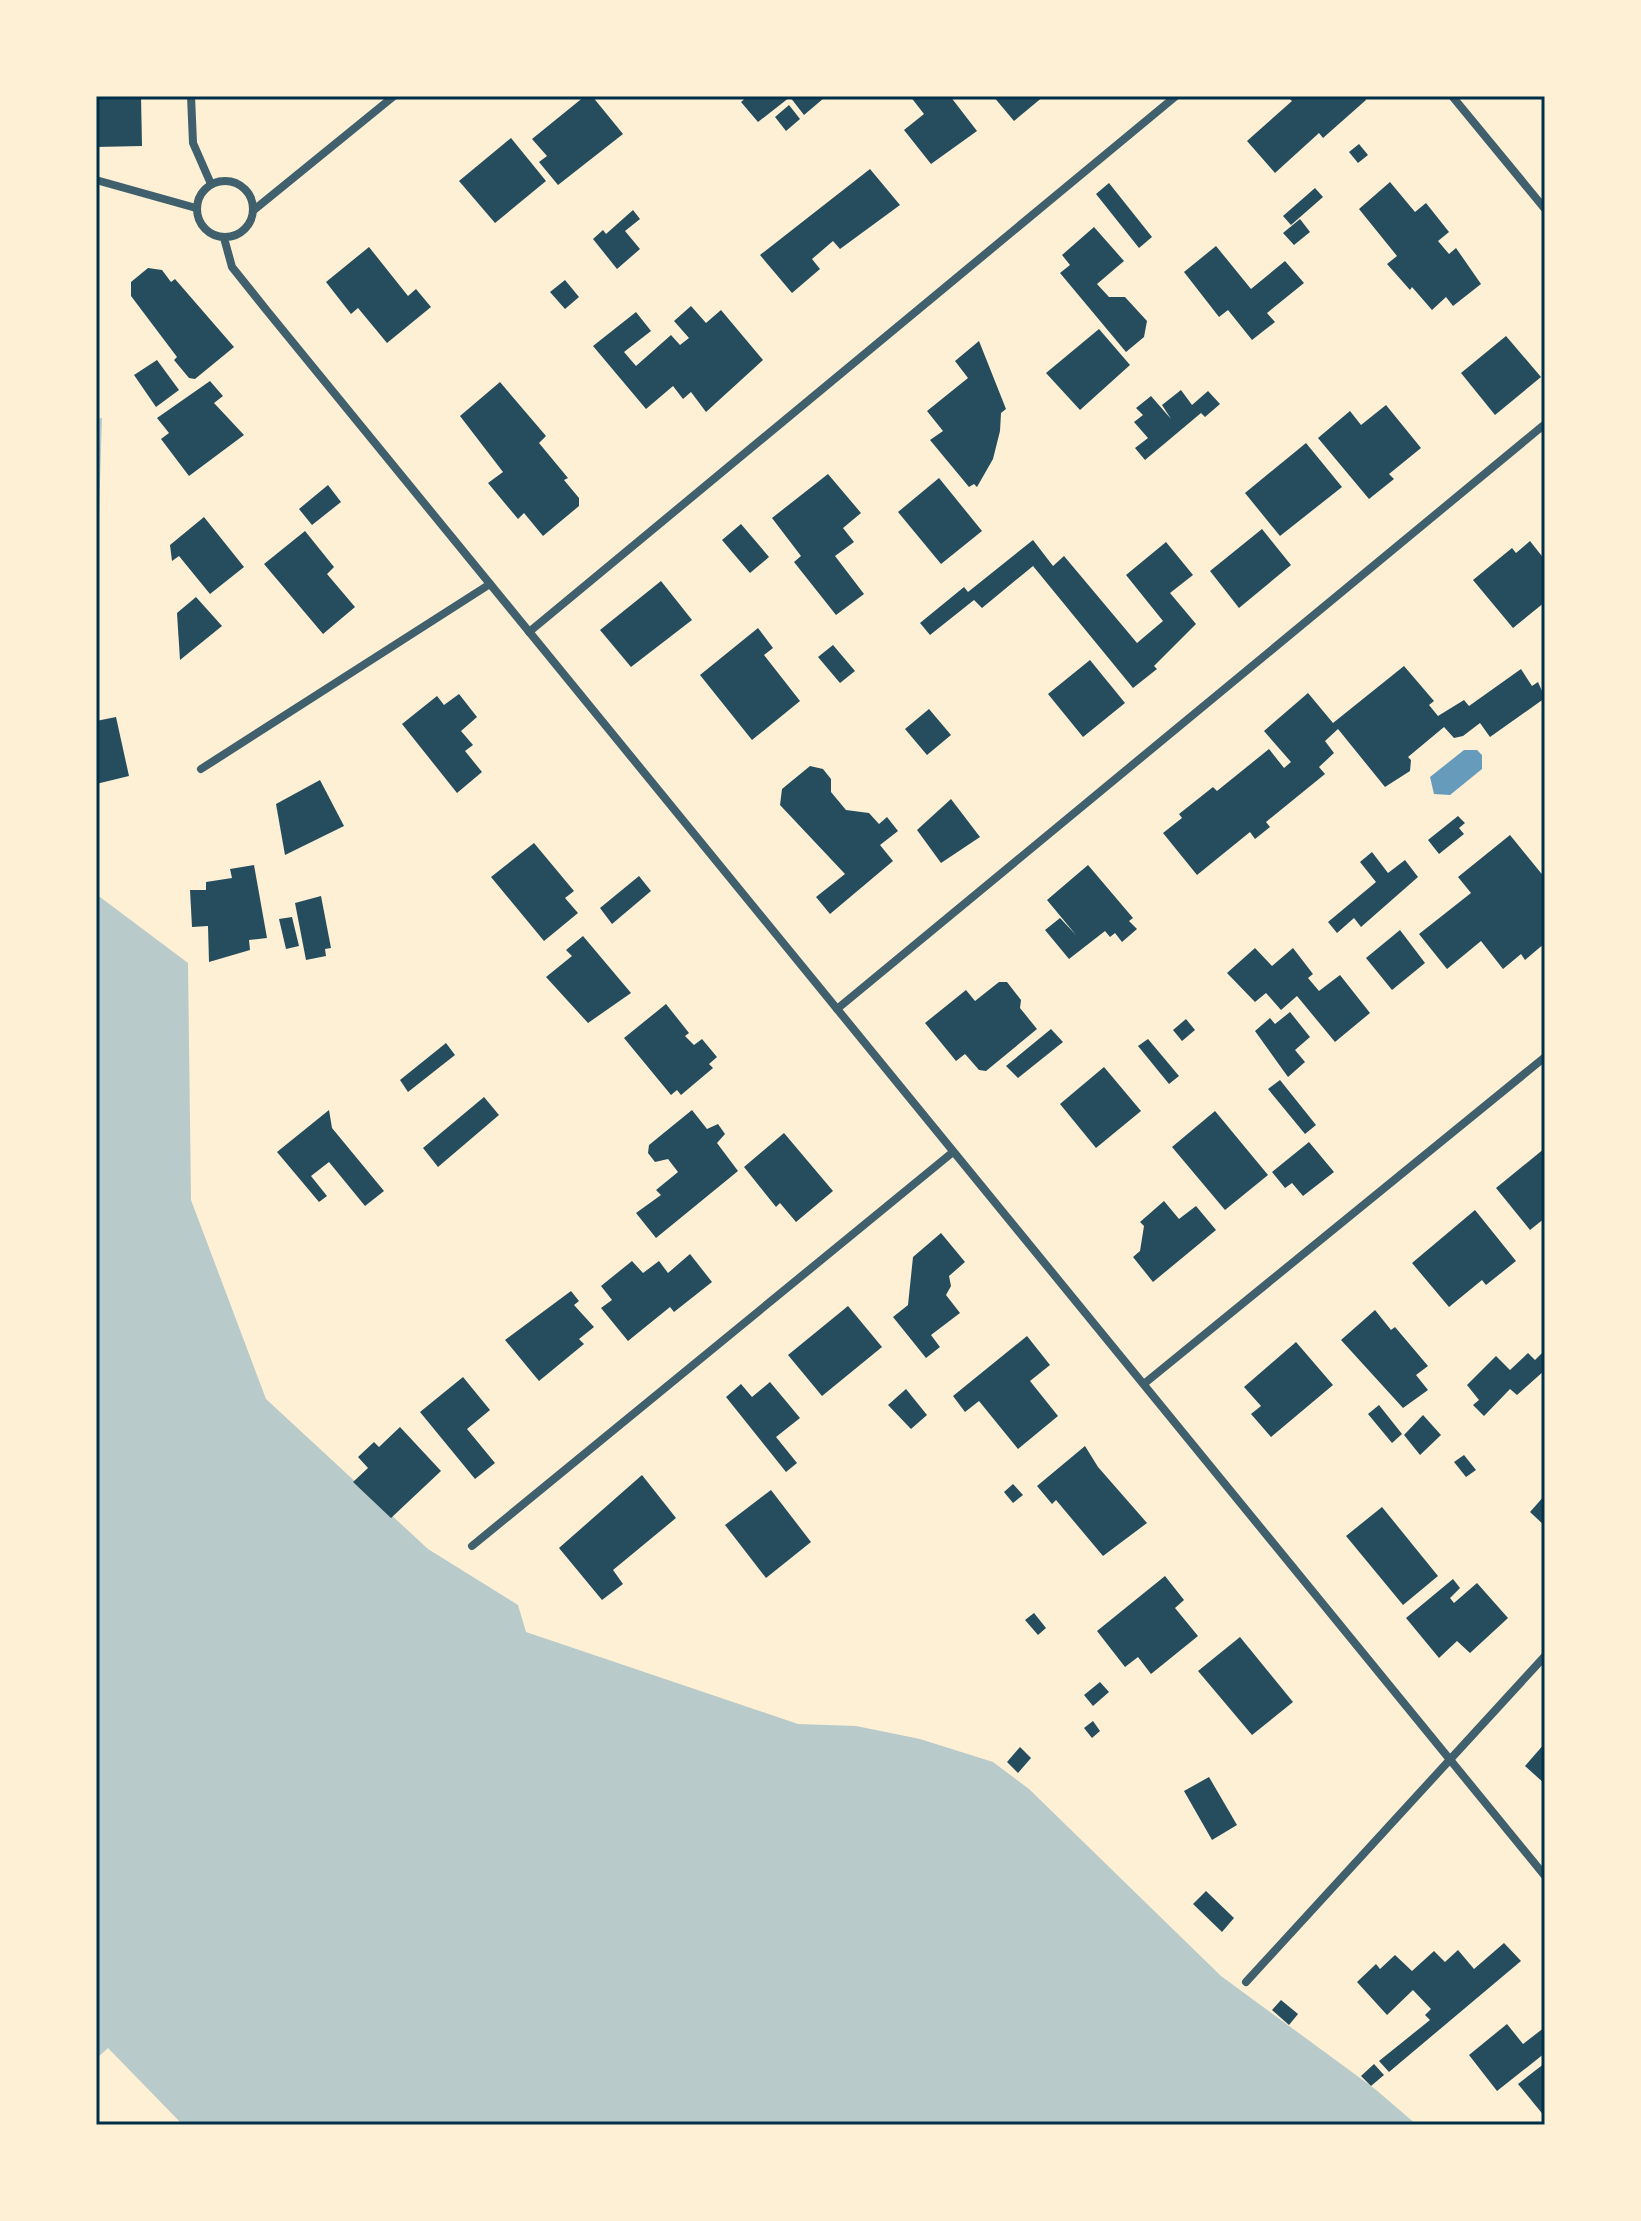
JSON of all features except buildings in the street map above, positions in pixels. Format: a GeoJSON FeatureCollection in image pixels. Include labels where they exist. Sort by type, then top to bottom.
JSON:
{"type":"FeatureCollection","features":[{"type":"Feature","properties":{"kind":"street"},"geometry":{"type":"LineString","coordinates":[[191,96],[193,143],[211,184]]}},
{"type":"Feature","properties":{"kind":"street"},"geometry":{"type":"LineString","coordinates":[[254,210],[250,196],[240,184],[226,180],[211,184],[200,194],[196,208],[199,223],[210,234],[224,238],[239,235],[249,224],[254,210],[394,96]]}},
{"type":"Feature","properties":{"kind":"street"},"geometry":{"type":"LineString","coordinates":[[529,632],[1176,96]]}},
{"type":"Feature","properties":{"kind":"street"},"geometry":{"type":"LineString","coordinates":[[1452,96],[1545,209]]}},
{"type":"Feature","properties":{"kind":"street"},"geometry":{"type":"LineString","coordinates":[[96,180],[196,208]]}},
{"type":"Feature","properties":{"kind":"street"},"geometry":{"type":"LineString","coordinates":[[224,238],[232,267],[1545,1876]]}},
{"type":"Feature","properties":{"kind":"street"},"geometry":{"type":"LineString","coordinates":[[837,1009],[1545,424]]}},
{"type":"Feature","properties":{"kind":"street"},"geometry":{"type":"LineString","coordinates":[[201,769],[490,584]]}},
{"type":"Feature","properties":{"kind":"street"},"geometry":{"type":"LineString","coordinates":[[1145,1383],[1545,1057]]}},
{"type":"Feature","properties":{"kind":"street"},"geometry":{"type":"LineString","coordinates":[[472,1546],[953,1152]]}},
{"type":"Feature","properties":{"kind":"street"},"geometry":{"type":"LineString","coordinates":[[1246,1982],[1545,1656]]}},
{"type":"Feature","properties":{"kind":"shaded area"},"geometry":{"type":"Polygon","coordinates":[[[102,418],[97,578],[96,579],[96,419],[102,418]]]}},
{"type":"Feature","properties":{"kind":"shaded area"},"geometry":{"type":"Polygon","coordinates":[[[96,894],[188,963],[191,1200],[266,1399],[428,1549],[518,1605],[526,1632],[798,1724],[856,1726],[920,1739],[993,1762],[1029,1789],[1221,1976],[1375,2089],[1417,2125],[183,2125],[108,2048],[96,2059],[96,894]]]}},
{"type":"Feature","properties":{"kind":"water"},"geometry":{"type":"Polygon","coordinates":[[[1464,750],[1477,750],[1482,755],[1482,769],[1450,795],[1434,794],[1430,777],[1464,750]]]}}]}
